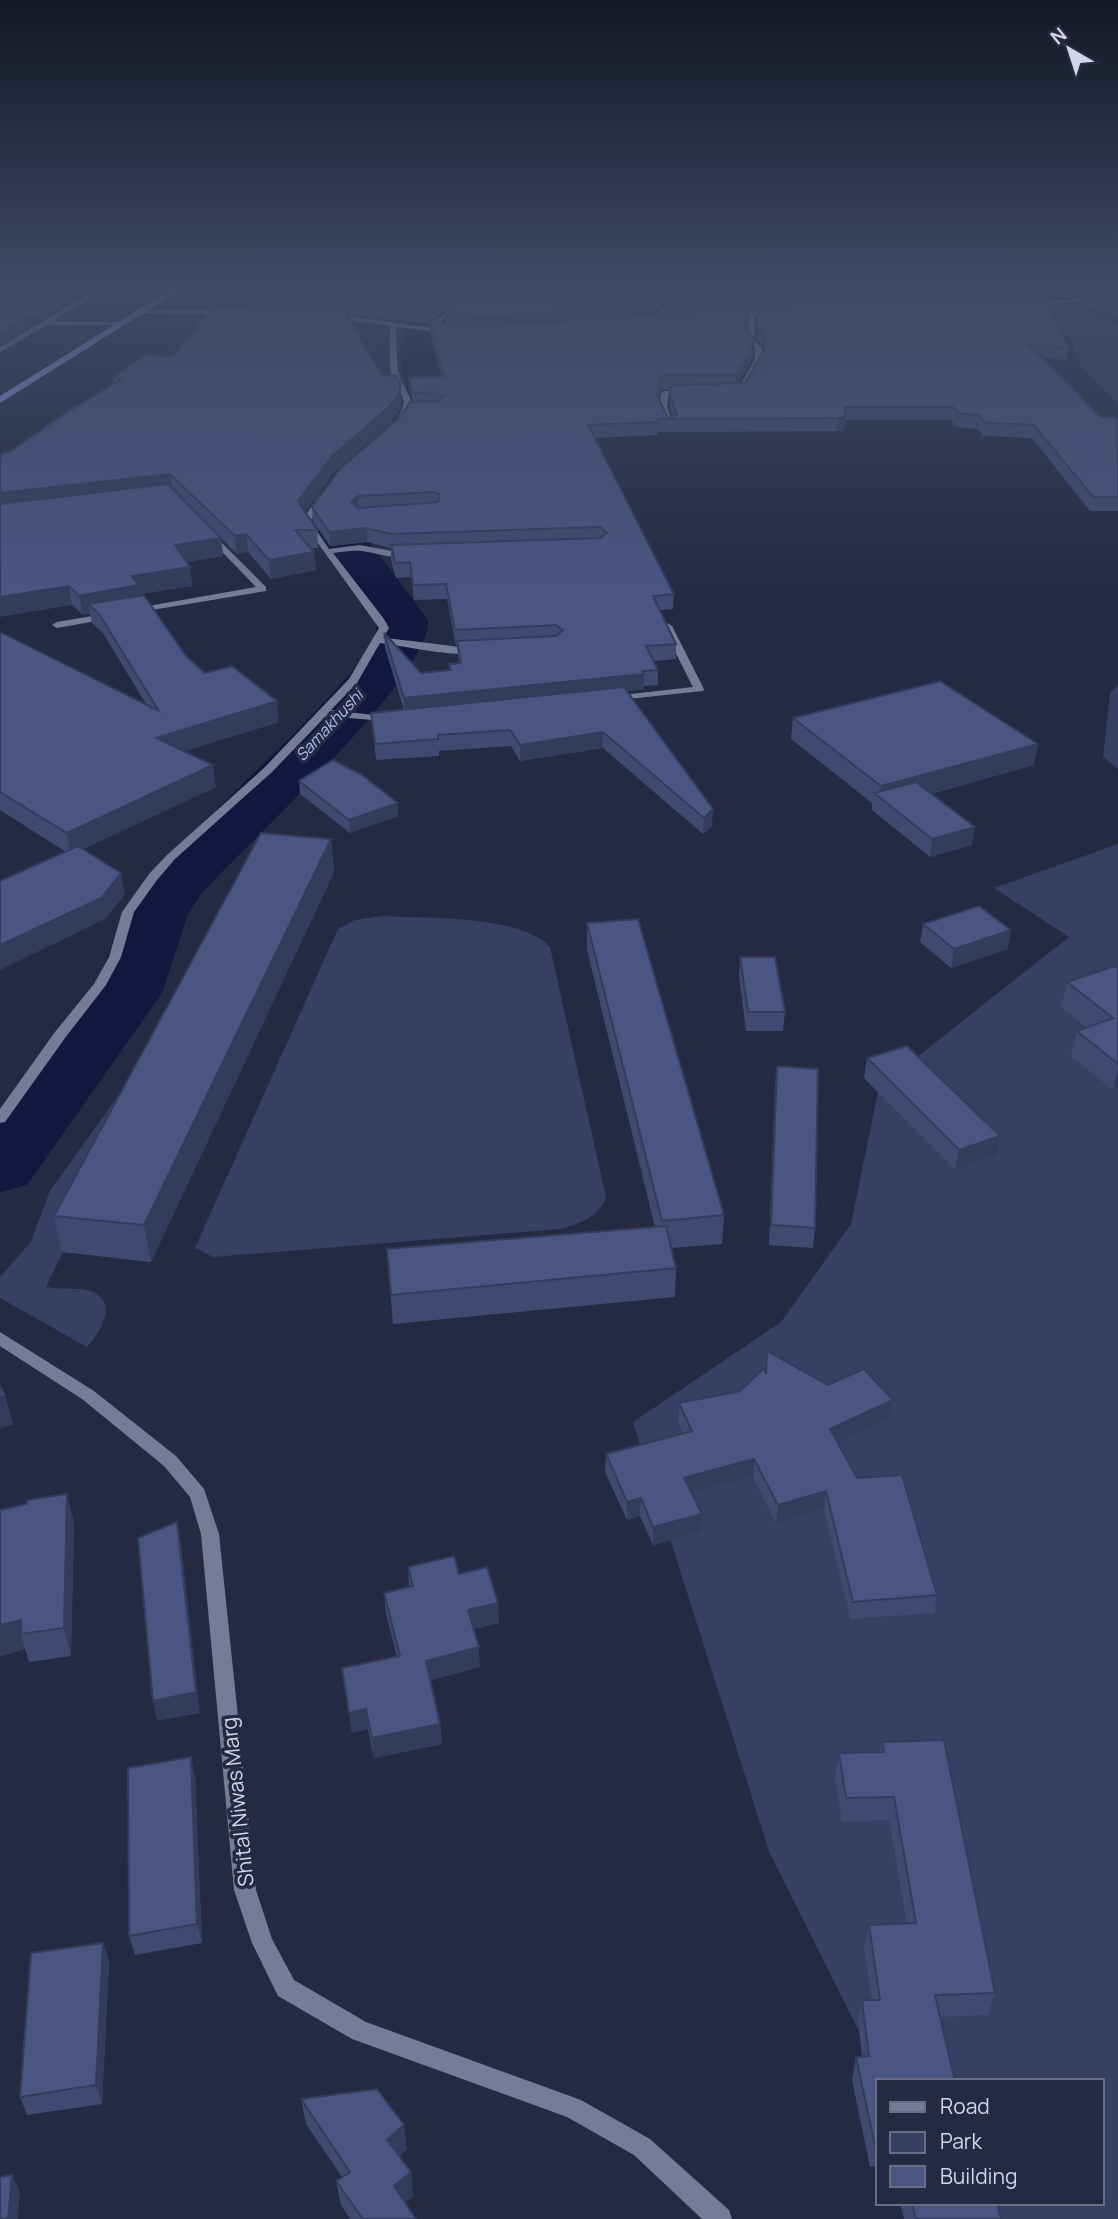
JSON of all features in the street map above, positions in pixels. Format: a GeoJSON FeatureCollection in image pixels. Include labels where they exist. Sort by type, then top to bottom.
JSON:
{"type":"FeatureCollection","features":[{"type":"Feature","properties":{"kind":"highway"},"geometry":{"type":"LineString","coordinates":[[0,400],[20,388]]}},
{"type":"Feature","properties":{"kind":"street"},"geometry":{"type":"LineString","coordinates":[[396,426],[412,410],[402,388]]}},
{"type":"Feature","properties":{"kind":"street"},"geometry":{"type":"LineString","coordinates":[[719,393],[739,392],[742,388]]}},
{"type":"Feature","properties":{"kind":"street"},"geometry":{"type":"LineString","coordinates":[[670,427],[663,407],[665,393],[696,393]]}},
{"type":"Feature","properties":{"kind":"street"},"geometry":{"type":"LineString","coordinates":[[0,1119],[60,1035],[100,985],[115,957],[128,912],[153,877],[171,857],[268,770],[326,713],[384,640],[384,628],[335,551],[307,528],[306,521],[331,485]]}},
{"type":"Feature","properties":{"kind":"street"},"geometry":{"type":"LineString","coordinates":[[57,625],[263,589],[200,524]]}},
{"type":"Feature","properties":{"kind":"street"},"geometry":{"type":"LineString","coordinates":[[335,551],[360,548],[392,554],[418,553]]}},
{"type":"Feature","properties":{"kind":"street"},"geometry":{"type":"LineString","coordinates":[[601,701],[699,689],[662,615]]}},
{"type":"Feature","properties":{"kind":"street"},"geometry":{"type":"LineString","coordinates":[[384,640],[409,642],[442,652],[490,650]]}},
{"type":"Feature","properties":{"kind":"street"},"geometry":{"type":"LineString","coordinates":[[326,713],[398,720]]}},
{"type":"Feature","properties":{"kind":"street","name":"Shital Niwas Marg"},"geometry":{"type":"LineString","coordinates":[[0,1338],[88,1395],[170,1461],[198,1494],[210,1534],[245,1889],[263,1943],[286,1987],[360,2031],[573,2108],[642,2147],[720,2219]]}},
{"type":"Feature","properties":{"kind":"green space"},"geometry":{"type":"Polygon","coordinates":[[[1102,388],[1118,388],[1118,404],[1102,388]]]}},
{"type":"Feature","properties":{"kind":"green space"},"geometry":{"type":"Polygon","coordinates":[[[1118,685],[1118,769],[1103,757],[1110,693],[1118,685]]]}},
{"type":"Feature","properties":{"kind":"green space"},"geometry":{"type":"Polygon","coordinates":[[[263,844],[46,1287],[80,1289],[100,1296],[106,1310],[104,1318],[87,1347],[0,1298],[0,1277],[30,1243],[50,1191],[126,1085],[244,864],[263,844]]]}},
{"type":"Feature","properties":{"kind":"green space"},"geometry":{"type":"Polygon","coordinates":[[[1118,844],[1118,2219],[954,2219],[947,2205],[1104,2205],[1104,2079],[883,2079],[769,1851],[633,1422],[781,1322],[851,1224],[879,1087],[1069,937],[994,888],[1118,844]]]}},
{"type":"Feature","properties":{"kind":"green space"},"geometry":{"type":"Polygon","coordinates":[[[382,916],[494,923],[535,936],[550,947],[606,1197],[603,1204],[588,1219],[560,1229],[213,1257],[195,1248],[338,929],[355,920],[382,916]]]}},
{"type":"Feature","properties":{"kind":"building"},"geometry":{"type":"Polygon","coordinates":[[[108,388],[400,388],[400,393],[390,406],[331,457],[298,501],[317,530],[295,530],[314,552],[269,560],[246,534],[235,536],[170,474],[0,493],[0,456],[10,452],[108,388]]]}},
{"type":"Feature","properties":{"kind":"building"},"geometry":{"type":"Polygon","coordinates":[[[412,388],[659,388],[657,395],[668,418],[677,415],[670,394],[671,388],[1072,388],[1101,417],[1115,417],[1118,420],[1118,497],[1093,497],[1034,425],[985,423],[980,416],[958,413],[953,407],[845,407],[845,417],[838,418],[658,419],[659,422],[588,425],[674,594],[653,596],[676,644],[646,646],[658,670],[643,671],[644,674],[404,698],[384,633],[421,673],[451,670],[449,664],[461,663],[457,641],[556,636],[563,630],[556,625],[455,630],[446,584],[413,585],[410,562],[395,563],[391,545],[600,538],[607,533],[600,527],[391,534],[366,528],[329,532],[312,507],[341,468],[400,417],[410,402],[437,401],[443,397],[436,392],[413,393],[412,388]],[[435,492],[358,496],[351,502],[358,508],[438,502],[440,495],[435,492]]]}},
{"type":"Feature","properties":{"kind":"building"},"geometry":{"type":"Polygon","coordinates":[[[168,484],[221,538],[175,545],[190,567],[132,576],[138,585],[79,596],[69,586],[0,597],[0,504],[168,484]]]}},
{"type":"Feature","properties":{"kind":"building"},"geometry":{"type":"Polygon","coordinates":[[[144,595],[186,656],[205,673],[232,666],[277,701],[156,738],[213,765],[67,833],[0,792],[0,632],[159,711],[99,614],[88,604],[144,595]]]}},
{"type":"Feature","properties":{"kind":"building"},"geometry":{"type":"Polygon","coordinates":[[[940,681],[1038,744],[881,786],[793,718],[940,681]]]}},
{"type":"Feature","properties":{"kind":"building"},"geometry":{"type":"Polygon","coordinates":[[[624,687],[713,809],[704,818],[603,732],[520,745],[510,730],[438,735],[438,739],[375,744],[371,713],[624,687]]]}},
{"type":"Feature","properties":{"kind":"building"},"geometry":{"type":"Polygon","coordinates":[[[333,760],[362,775],[398,803],[349,820],[299,781],[333,760]]]}},
{"type":"Feature","properties":{"kind":"building"},"geometry":{"type":"Polygon","coordinates":[[[916,782],[975,827],[932,839],[874,793],[916,782]]]}},
{"type":"Feature","properties":{"kind":"building"},"geometry":{"type":"Polygon","coordinates":[[[261,833],[331,839],[144,1225],[54,1216],[261,833]]]}},
{"type":"Feature","properties":{"kind":"building"},"geometry":{"type":"Polygon","coordinates":[[[78,846],[121,873],[101,898],[0,945],[0,881],[78,846]]]}},
{"type":"Feature","properties":{"kind":"building"},"geometry":{"type":"Polygon","coordinates":[[[979,906],[1011,930],[954,949],[923,924],[979,906]]]}},
{"type":"Feature","properties":{"kind":"building"},"geometry":{"type":"Polygon","coordinates":[[[638,919],[724,1215],[662,1221],[587,923],[638,919]]]}},
{"type":"Feature","properties":{"kind":"building"},"geometry":{"type":"Polygon","coordinates":[[[740,957],[775,957],[785,1012],[748,1012],[740,957]]]}},
{"type":"Feature","properties":{"kind":"building"},"geometry":{"type":"Polygon","coordinates":[[[1115,966],[1118,968],[1118,1064],[1077,1031],[1113,1018],[1067,982],[1115,966]]]}},
{"type":"Feature","properties":{"kind":"building"},"geometry":{"type":"Polygon","coordinates":[[[907,1046],[1000,1136],[959,1150],[867,1058],[907,1046]]]}},
{"type":"Feature","properties":{"kind":"building"},"geometry":{"type":"Polygon","coordinates":[[[777,1066],[818,1069],[815,1228],[771,1225],[777,1066]]]}},
{"type":"Feature","properties":{"kind":"building"},"geometry":{"type":"Polygon","coordinates":[[[666,1226],[676,1268],[391,1295],[387,1249],[666,1226]]]}},
{"type":"Feature","properties":{"kind":"building"},"geometry":{"type":"Polygon","coordinates":[[[767,1351],[828,1385],[864,1369],[893,1400],[830,1429],[857,1478],[902,1475],[937,1595],[853,1602],[826,1491],[778,1505],[754,1459],[684,1478],[702,1514],[653,1527],[641,1498],[627,1502],[606,1454],[692,1431],[679,1403],[740,1391],[764,1368],[766,1374],[767,1351]]]}},
{"type":"Feature","properties":{"kind":"building"},"geometry":{"type":"Polygon","coordinates":[[[67,1494],[64,1628],[21,1634],[21,1620],[0,1625],[0,1510],[27,1504],[27,1500],[67,1494]]]}},
{"type":"Feature","properties":{"kind":"building"},"geometry":{"type":"Polygon","coordinates":[[[177,1522],[196,1692],[153,1701],[138,1538],[177,1522]]]}},
{"type":"Feature","properties":{"kind":"building"},"geometry":{"type":"Polygon","coordinates":[[[454,1556],[459,1574],[487,1567],[498,1603],[468,1610],[479,1647],[426,1661],[440,1724],[372,1738],[366,1709],[349,1713],[342,1668],[400,1656],[384,1593],[413,1586],[408,1567],[454,1556]]]}},
{"type":"Feature","properties":{"kind":"building"},"geometry":{"type":"Polygon","coordinates":[[[944,1740],[995,1993],[935,1995],[955,2079],[876,2079],[875,2146],[856,2057],[869,2056],[862,2000],[880,2000],[869,1925],[916,1923],[894,1797],[846,1798],[839,1753],[884,1752],[882,1742],[944,1740]]]}},
{"type":"Feature","properties":{"kind":"building"},"geometry":{"type":"Polygon","coordinates":[[[191,1757],[197,1924],[129,1936],[128,1768],[191,1757]]]}},
{"type":"Feature","properties":{"kind":"building"},"geometry":{"type":"Polygon","coordinates":[[[103,1943],[96,2085],[20,2097],[31,1953],[103,1943]]]}},
{"type":"Feature","properties":{"kind":"building"},"geometry":{"type":"Polygon","coordinates":[[[377,2089],[404,2125],[387,2140],[411,2172],[394,2186],[416,2219],[363,2219],[336,2181],[350,2172],[301,2099],[377,2089]]]}},
{"type":"Feature","properties":{"kind":"building"},"geometry":{"type":"Polygon","coordinates":[[[12,2175],[8,2219],[0,2219],[0,2177],[12,2175]]]}},
{"type":"Feature","properties":{"kind":"building"},"geometry":{"type":"Polygon","coordinates":[[[912,2205],[998,2205],[1001,2219],[916,2219],[912,2205]]]}},
{"type":"Feature","properties":{"kind":"waterway","name":"Samakhushi"},"geometry":{"type":"LineString","coordinates":[[0,1167],[128,993],[156,914],[177,883],[318,742],[371,682],[397,647],[403,620],[340,534],[344,523],[401,452],[427,411],[425,388]]}}]}
